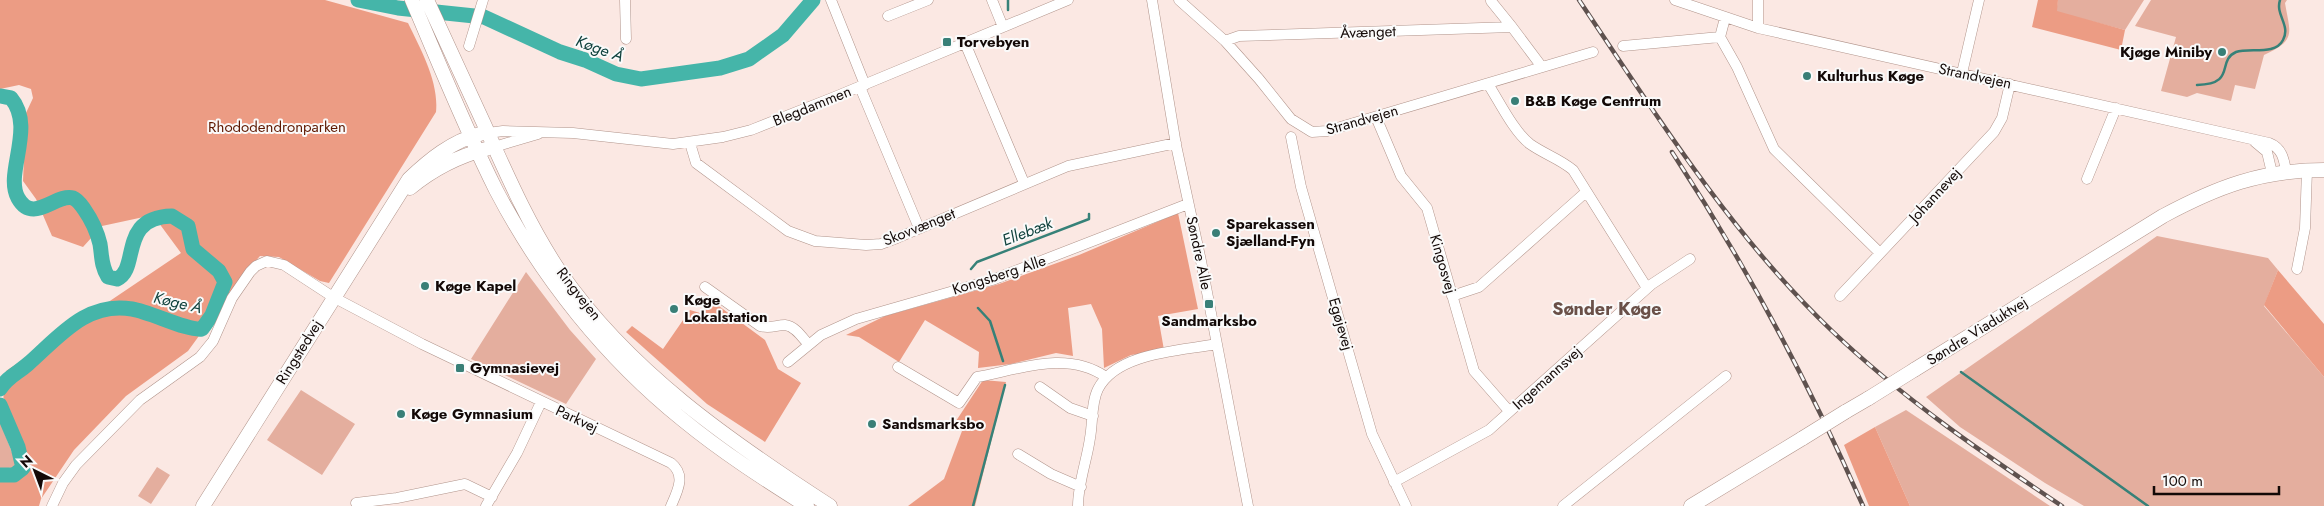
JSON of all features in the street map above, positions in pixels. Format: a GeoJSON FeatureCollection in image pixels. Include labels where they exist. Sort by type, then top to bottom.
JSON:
{"type":"FeatureCollection","features":[{"type":"Feature","properties":{"kind":"main road","name":"Ringvejen"},"geometry":{"type":"LineString","coordinates":[[412,0],[496,190],[543,267],[606,347],[682,420],[742,465],[807,506]]}},
{"type":"Feature","properties":{"kind":"main road","name":"Ringvejen"},"geometry":{"type":"LineString","coordinates":[[427,0],[534,230],[561,272],[590,310],[615,338],[691,409],[830,506]]}},
{"type":"Feature","properties":{"kind":"main road","name":"Ringstedvej"},"geometry":{"type":"LineString","coordinates":[[202,506],[409,179],[428,161],[458,142],[471,136],[488,132]]}},
{"type":"Feature","properties":{"kind":"main road","name":"Ringstedvej"},"geometry":{"type":"LineString","coordinates":[[396,200],[434,171],[478,151],[494,147]]}},
{"type":"Feature","properties":{"kind":"main road"},"geometry":{"type":"LineString","coordinates":[[2272,173],[2324,170]]}},
{"type":"Feature","properties":{"kind":"main road","name":"Søndre Viaduktvej"},"geometry":{"type":"LineString","coordinates":[[1692,506],[2163,216],[2215,190],[2272,173]]}},
{"type":"Feature","properties":{"kind":"street"},"geometry":{"type":"LineString","coordinates":[[625,0],[626,39]]}},
{"type":"Feature","properties":{"kind":"street"},"geometry":{"type":"LineString","coordinates":[[831,0],[919,228]]}},
{"type":"Feature","properties":{"kind":"street"},"geometry":{"type":"LineString","coordinates":[[888,16],[916,2],[928,0]]}},
{"type":"Feature","properties":{"kind":"street"},"geometry":{"type":"LineString","coordinates":[[992,0],[1003,26]]}},
{"type":"Feature","properties":{"kind":"street","name":"Blegdammen"},"geometry":{"type":"LineString","coordinates":[[488,132],[573,133],[637,141],[690,143],[751,130],[863,86],[1068,0]]}},
{"type":"Feature","properties":{"kind":"street","name":"Søndre Alle"},"geometry":{"type":"LineString","coordinates":[[1152,0],[1176,143],[1248,506]]}},
{"type":"Feature","properties":{"kind":"street","name":"Strandvejen"},"geometry":{"type":"LineString","coordinates":[[1179,0],[1225,41],[1259,79],[1290,119],[1302,128],[1318,133],[1593,52]]}},
{"type":"Feature","properties":{"kind":"street"},"geometry":{"type":"LineString","coordinates":[[1491,0],[1542,67]]}},
{"type":"Feature","properties":{"kind":"street","name":"Strandvejen"},"geometry":{"type":"LineString","coordinates":[[1675,0],[1758,28],[2116,108],[2275,146],[2284,157],[2286,172]]}},
{"type":"Feature","properties":{"kind":"street"},"geometry":{"type":"LineString","coordinates":[[1758,0],[1758,28]]}},
{"type":"Feature","properties":{"kind":"street"},"geometry":{"type":"LineString","coordinates":[[1962,73],[1978,0]]}},
{"type":"Feature","properties":{"kind":"street"},"geometry":{"type":"LineString","coordinates":[[469,46],[483,2]]}},
{"type":"Feature","properties":{"kind":"street"},"geometry":{"type":"LineString","coordinates":[[1725,18],[1720,37],[1737,67],[1774,148],[1880,253]]}},
{"type":"Feature","properties":{"kind":"street","name":"Åvænget"},"geometry":{"type":"LineString","coordinates":[[1225,41],[1238,36],[1512,27]]}},
{"type":"Feature","properties":{"kind":"street"},"geometry":{"type":"LineString","coordinates":[[1623,46],[1720,37]]}},
{"type":"Feature","properties":{"kind":"street"},"geometry":{"type":"LineString","coordinates":[[965,42],[1024,183]]}},
{"type":"Feature","properties":{"kind":"street"},"geometry":{"type":"LineString","coordinates":[[1488,84],[1523,137],[1531,144],[1560,159],[1573,170],[1647,288]]}},
{"type":"Feature","properties":{"kind":"street","name":"Johannevej"},"geometry":{"type":"LineString","coordinates":[[1840,296],[2000,125],[2010,84]]}},
{"type":"Feature","properties":{"kind":"street"},"geometry":{"type":"LineString","coordinates":[[2086,179],[2116,108]]}},
{"type":"Feature","properties":{"kind":"street","name":"Kingosvej"},"geometry":{"type":"LineString","coordinates":[[1376,117],[1400,176],[1427,208],[1474,371],[1509,411]]}},
{"type":"Feature","properties":{"kind":"street","name":"Blegdammen"},"geometry":{"type":"LineString","coordinates":[[494,147],[529,138],[541,132]]}},
{"type":"Feature","properties":{"kind":"street","name":"Egøjevej"},"geometry":{"type":"LineString","coordinates":[[1291,137],[1301,187],[1372,434],[1406,506]]}},
{"type":"Feature","properties":{"kind":"street"},"geometry":{"type":"LineString","coordinates":[[2252,140],[2267,152],[2272,173]]}},
{"type":"Feature","properties":{"kind":"street","name":"Skovvænget"},"geometry":{"type":"LineString","coordinates":[[690,143],[696,163],[788,231],[815,241],[866,245],[881,244],[1024,183],[1081,162],[1176,143]]}},
{"type":"Feature","properties":{"kind":"street"},"geometry":{"type":"LineString","coordinates":[[2297,270],[2305,228],[2307,170]]}},
{"type":"Feature","properties":{"kind":"street"},"geometry":{"type":"LineString","coordinates":[[1452,296],[1480,287],[1586,192]]}},
{"type":"Feature","properties":{"kind":"street","name":"Kongsberg Alle"},"geometry":{"type":"LineString","coordinates":[[788,362],[808,344],[856,319],[992,280],[1188,204]]}},
{"type":"Feature","properties":{"kind":"street","name":"Ingemannsvej"},"geometry":{"type":"LineString","coordinates":[[1394,482],[1489,430],[1647,288],[1690,259]]}},
{"type":"Feature","properties":{"kind":"street","name":"Parkvej"},"geometry":{"type":"LineString","coordinates":[[52,506],[63,483],[76,465],[140,400],[200,357],[213,340],[232,298],[256,266],[266,261],[284,265],[333,297],[422,344],[657,456],[676,467],[680,481],[672,506]]}},
{"type":"Feature","properties":{"kind":"street"},"geometry":{"type":"LineString","coordinates":[[705,287],[760,326],[768,328],[786,325],[794,328],[808,344]]}},
{"type":"Feature","properties":{"kind":"street"},"geometry":{"type":"LineString","coordinates":[[1078,506],[1096,394],[1106,377],[1118,367],[1138,359],[1217,344]]}},
{"type":"Feature","properties":{"kind":"street"},"geometry":{"type":"LineString","coordinates":[[898,367],[959,403],[977,377],[1024,367],[1055,362],[1070,362],[1087,366],[1106,377]]}},
{"type":"Feature","properties":{"kind":"street"},"geometry":{"type":"LineString","coordinates":[[1563,506],[1726,376]]}},
{"type":"Feature","properties":{"kind":"street"},"geometry":{"type":"LineString","coordinates":[[1040,387],[1070,408],[1093,416]]}},
{"type":"Feature","properties":{"kind":"street"},"geometry":{"type":"LineString","coordinates":[[356,503],[397,498],[465,484],[489,502],[518,453],[541,402]]}},
{"type":"Feature","properties":{"kind":"street"},"geometry":{"type":"LineString","coordinates":[[1018,454],[1051,474],[1081,487]]}},
{"type":"Feature","properties":{"kind":"shaded area"},"geometry":{"type":"Polygon","coordinates":[[[2058,0],[2144,0],[2125,30],[2056,12],[2058,0]]]}},
{"type":"Feature","properties":{"kind":"shaded area","name":"Kjøge Miniby"},"geometry":{"type":"Polygon","coordinates":[[[2151,0],[2287,0],[2285,3],[2289,35],[2282,45],[2264,55],[2255,89],[2235,85],[2231,101],[2197,93],[2187,97],[2161,91],[2176,37],[2135,26],[2151,0]]]}},
{"type":"Feature","properties":{"kind":"shaded area"},"geometry":{"type":"Polygon","coordinates":[[[2157,236],[2268,258],[2278,270],[2264,306],[2324,377],[2324,506],[2084,506],[2045,483],[1960,427],[1926,397],[2157,236]]]}},
{"type":"Feature","properties":{"kind":"shaded area"},"geometry":{"type":"Polygon","coordinates":[[[526,272],[570,330],[596,359],[566,404],[471,359],[526,272]]]}},
{"type":"Feature","properties":{"kind":"shaded area"},"geometry":{"type":"Polygon","coordinates":[[[301,390],[355,424],[322,475],[267,440],[301,390]]]}},
{"type":"Feature","properties":{"kind":"shaded area"},"geometry":{"type":"Polygon","coordinates":[[[1906,410],[2050,506],[1910,506],[1875,427],[1906,410]]]}},
{"type":"Feature","properties":{"kind":"shaded area"},"geometry":{"type":"Polygon","coordinates":[[[0,415],[4,432],[17,465],[0,471],[0,415]]]}},
{"type":"Feature","properties":{"kind":"shaded area"},"geometry":{"type":"Polygon","coordinates":[[[157,467],[170,475],[151,504],[138,496],[157,467]]]}},
{"type":"Feature","properties":{"kind":"green space","name":"Rhododendronparken"},"geometry":{"type":"Polygon","coordinates":[[[0,0],[325,0],[408,23],[428,66],[435,89],[436,101],[436,112],[329,283],[320,281],[279,257],[260,256],[244,274],[188,351],[126,396],[74,450],[41,499],[39,506],[0,506],[0,471],[17,465],[9,442],[5,418],[4,383],[6,371],[181,253],[153,215],[102,226],[83,247],[52,236],[36,199],[23,181],[26,113],[33,98],[31,89],[19,85],[0,89],[0,0]]]}},
{"type":"Feature","properties":{"kind":"green space"},"geometry":{"type":"Polygon","coordinates":[[[2038,0],[2058,0],[2057,11],[2125,30],[2121,50],[2032,27],[2038,0]]]}},
{"type":"Feature","properties":{"kind":"green space"},"geometry":{"type":"Polygon","coordinates":[[[1178,213],[1198,309],[1158,316],[1164,350],[1131,355],[1104,368],[1102,329],[1091,304],[1068,308],[1073,356],[1056,353],[1011,364],[978,368],[979,352],[925,320],[899,362],[859,337],[846,335],[885,316],[999,284],[1079,255],[1178,213]]]}},
{"type":"Feature","properties":{"kind":"green space"},"geometry":{"type":"Polygon","coordinates":[[[2278,270],[2324,324],[2324,377],[2264,305],[2278,270]]]}},
{"type":"Feature","properties":{"kind":"green space"},"geometry":{"type":"Polygon","coordinates":[[[712,301],[765,340],[778,369],[801,383],[765,442],[707,404],[626,332],[632,326],[663,349],[690,310],[700,313],[712,301]]]}},
{"type":"Feature","properties":{"kind":"green space"},"geometry":{"type":"Polygon","coordinates":[[[983,380],[1006,382],[975,506],[908,506],[944,479],[962,431],[956,421],[983,380]]]}},
{"type":"Feature","properties":{"kind":"green space"},"geometry":{"type":"Polygon","coordinates":[[[1875,427],[1910,506],[1869,506],[1844,445],[1875,427]]]}},
{"type":"Feature","properties":{"kind":"waterway","name":"Køge Å"},"geometry":{"type":"LineString","coordinates":[[358,0],[398,8],[484,17],[560,52],[585,60],[616,74],[641,79],[720,68],[749,59],[783,35],[813,0]]}},
{"type":"Feature","properties":{"kind":"waterway","name":"Ellebæk"},"geometry":{"type":"LineString","coordinates":[[1008,0],[1008,10]]}},
{"type":"Feature","properties":{"kind":"waterway"},"geometry":{"type":"LineString","coordinates":[[2197,85],[2217,81],[2222,76],[2230,56],[2236,52],[2268,50],[2279,45],[2285,35],[2279,10],[2280,0]]}},
{"type":"Feature","properties":{"kind":"waterway","name":"Køge Å"},"geometry":{"type":"LineString","coordinates":[[0,96],[11,98],[18,110],[21,123],[15,176],[15,188],[18,198],[24,206],[31,209],[38,209],[66,198],[73,198],[81,204],[95,230],[100,244],[103,265],[108,277],[117,279],[124,273],[137,234],[144,225],[155,219],[172,216],[188,226],[193,249],[219,271],[225,282],[212,315],[202,329],[187,327],[132,309],[116,308],[101,310],[74,323],[28,364],[9,378],[0,389]]}},
{"type":"Feature","properties":{"kind":"waterway","name":"Ellebæk"},"geometry":{"type":"LineString","coordinates":[[971,269],[977,262],[1089,219],[1089,214]]}},
{"type":"Feature","properties":{"kind":"waterway","name":"Ellebæk"},"geometry":{"type":"LineString","coordinates":[[978,308],[990,321],[1003,361]]}},
{"type":"Feature","properties":{"kind":"waterway"},"geometry":{"type":"LineString","coordinates":[[1961,372],[2148,506]]}},
{"type":"Feature","properties":{"kind":"waterway","name":"Ellebæk"},"geometry":{"type":"LineString","coordinates":[[973,506],[1005,385]]}},
{"type":"Feature","properties":{"kind":"waterway","name":"Køge Å"},"geometry":{"type":"LineString","coordinates":[[0,405],[18,447],[23,468],[14,475],[0,475]]}},
{"type":"Feature","properties":{"kind":"railway"},"geometry":{"type":"LineString","coordinates":[[1579,0],[1696,172],[1760,254],[1794,293],[1858,355],[1913,401],[2062,506]]}},
{"type":"Feature","properties":{"kind":"railway"},"geometry":{"type":"LineString","coordinates":[[1672,152],[1751,281],[1775,325],[1821,415],[1863,506]]}},
{"type":"Feature","properties":{"kind":"place","name":"Torvebyen"},"geometry":{"type":"Point","coordinates":[947,42]}},
{"type":"Feature","properties":{"kind":"place","name":"Kjøge Miniby"},"geometry":{"type":"Point","coordinates":[2222,52]}},
{"type":"Feature","properties":{"kind":"place","name":"Kulturhus Køge"},"geometry":{"type":"Point","coordinates":[1807,76]}},
{"type":"Feature","properties":{"kind":"place","name":"B&B Køge Centrum"},"geometry":{"type":"Point","coordinates":[1515,101]}},
{"type":"Feature","properties":{"kind":"place","name":"Sparekassen Sjælland-Fyn"},"geometry":{"type":"Point","coordinates":[1216,233]}},
{"type":"Feature","properties":{"kind":"place","name":"Køge Kapel"},"geometry":{"type":"Point","coordinates":[425,286]}},
{"type":"Feature","properties":{"kind":"place","name":"Sandmarksbo"},"geometry":{"type":"Point","coordinates":[1209,304]}},
{"type":"Feature","properties":{"kind":"place","name":"Køge Lokalstation"},"geometry":{"type":"Point","coordinates":[674,309]}},
{"type":"Feature","properties":{"kind":"place","name":"Gymnasievej"},"geometry":{"type":"Point","coordinates":[460,368]}},
{"type":"Feature","properties":{"kind":"place","name":"Køge Gymnasium"},"geometry":{"type":"Point","coordinates":[401,414]}},
{"type":"Feature","properties":{"kind":"place","name":"Sandsmarksbo"},"geometry":{"type":"Point","coordinates":[872,424]}},
{"type":"Feature","properties":{"kind":"district","name":"Sønder Køge"},"geometry":{"type":"Point","coordinates":[1607,309]}}]}
